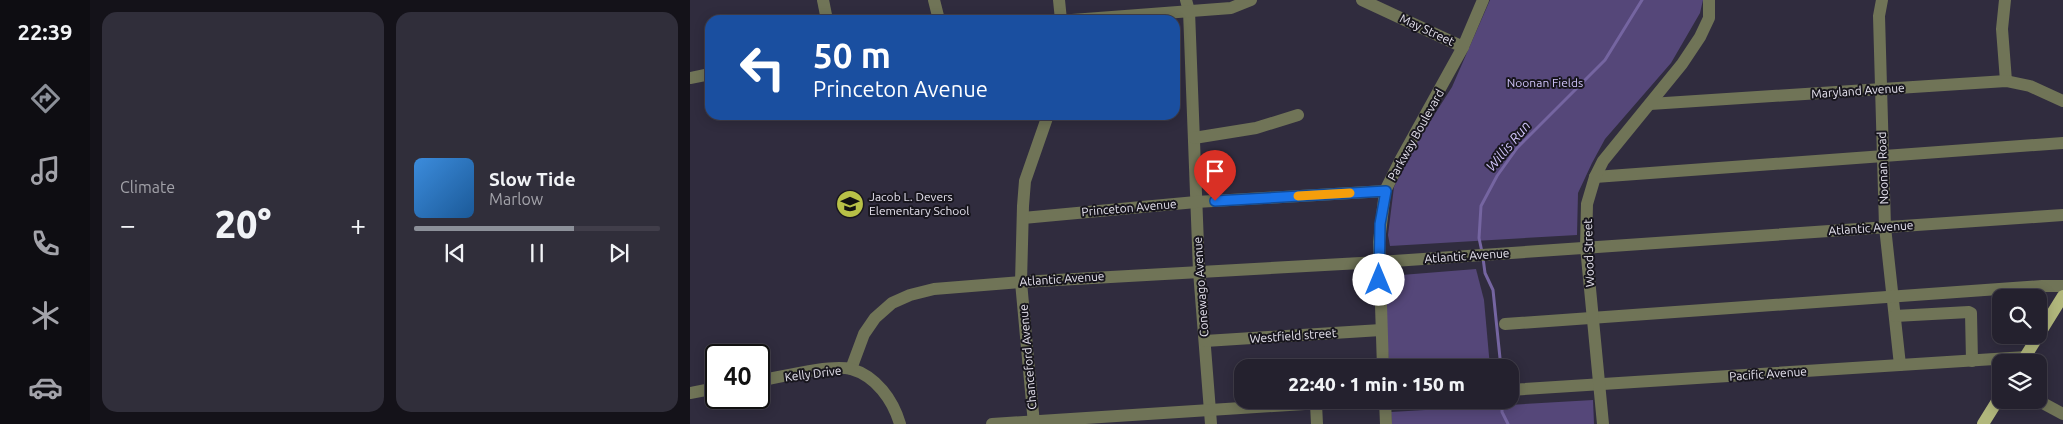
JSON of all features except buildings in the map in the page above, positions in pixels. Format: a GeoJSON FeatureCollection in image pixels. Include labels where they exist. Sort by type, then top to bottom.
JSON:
{"type":"FeatureCollection","features":[{"type":"Feature","properties":{"kind":"main road"},"geometry":{"type":"LineString","coordinates":[[2028,354],[2063,296]]}},
{"type":"Feature","properties":{"kind":"main road"},"geometry":{"type":"LineString","coordinates":[[1983,424],[1992,409]]}},
{"type":"Feature","properties":{"kind":"street"},"geometry":{"type":"LineString","coordinates":[[823,0],[826,15]]}},
{"type":"Feature","properties":{"kind":"street"},"geometry":{"type":"LineString","coordinates":[[934,0],[938,15]]}},
{"type":"Feature","properties":{"kind":"street"},"geometry":{"type":"LineString","coordinates":[[1059,0],[1060,15]]}},
{"type":"Feature","properties":{"kind":"street"},"geometry":{"type":"LineString","coordinates":[[1113,15],[1188,6],[1231,8],[1251,0]]}},
{"type":"Feature","properties":{"kind":"street","name":"May Street"},"geometry":{"type":"LineString","coordinates":[[1362,0],[1463,47]]}},
{"type":"Feature","properties":{"kind":"street","name":"Parkway Boulevard"},"geometry":{"type":"LineString","coordinates":[[1383,359],[1379,262],[1380,224],[1386,191],[1401,159],[1463,47],[1483,0]]}},
{"type":"Feature","properties":{"kind":"street","name":"Wood Street"},"geometry":{"type":"LineString","coordinates":[[1603,424],[1586,247],[1588,204],[1595,177],[1603,161],[1682,64],[1700,37],[1708,18],[1709,0]]}},
{"type":"Feature","properties":{"kind":"street","name":"Noonan Road"},"geometry":{"type":"LineString","coordinates":[[1882,0],[1878,16],[1885,227],[1900,365]]}},
{"type":"Feature","properties":{"kind":"street"},"geometry":{"type":"LineString","coordinates":[[2005,0],[2002,29],[2006,81]]}},
{"type":"Feature","properties":{"kind":"street","name":"Conewago Avenue"},"geometry":{"type":"LineString","coordinates":[[1188,6],[1199,271],[1211,424]]}},
{"type":"Feature","properties":{"kind":"street"},"geometry":{"type":"LineString","coordinates":[[690,78],[705,75]]}},
{"type":"Feature","properties":{"kind":"street","name":"Maryland Avenue"},"geometry":{"type":"LineString","coordinates":[[1650,104],[2006,81],[2030,86],[2063,101]]}},
{"type":"Feature","properties":{"kind":"street"},"geometry":{"type":"LineString","coordinates":[[1194,138],[1256,128],[1298,115]]}},
{"type":"Feature","properties":{"kind":"street","name":"Chanceford Avenue"},"geometry":{"type":"LineString","coordinates":[[1033,422],[1021,282],[1022,218],[1026,181],[1046,120]]}},
{"type":"Feature","properties":{"kind":"street"},"geometry":{"type":"LineString","coordinates":[[1595,177],[2063,143]]}},
{"type":"Feature","properties":{"kind":"street","name":"Princeton Avenue"},"geometry":{"type":"LineString","coordinates":[[1022,218],[1196,202],[1386,191]]}},
{"type":"Feature","properties":{"kind":"street","name":"Atlantic Avenue"},"geometry":{"type":"LineString","coordinates":[[850,369],[864,334],[875,318],[892,303],[910,295],[934,289],[1199,271],[1379,262],[2063,215]]}},
{"type":"Feature","properties":{"kind":"street"},"geometry":{"type":"LineString","coordinates":[[1505,324],[2063,286]]}},
{"type":"Feature","properties":{"kind":"street"},"geometry":{"type":"LineString","coordinates":[[1895,316],[1970,312],[1973,328],[1972,361]]}},
{"type":"Feature","properties":{"kind":"street","name":"Westfield street"},"geometry":{"type":"LineString","coordinates":[[1205,342],[1381,330]]}},
{"type":"Feature","properties":{"kind":"street","name":"Pacific Avenue"},"geometry":{"type":"LineString","coordinates":[[1519,390],[1992,361]]}},
{"type":"Feature","properties":{"kind":"street","name":"Kelly Drive"},"geometry":{"type":"LineString","coordinates":[[770,379],[832,369],[850,369],[884,390],[900,424]]}},
{"type":"Feature","properties":{"kind":"street"},"geometry":{"type":"LineString","coordinates":[[690,393],[705,390]]}},
{"type":"Feature","properties":{"kind":"street"},"geometry":{"type":"LineString","coordinates":[[2047,405],[2063,414]]}},
{"type":"Feature","properties":{"kind":"street"},"geometry":{"type":"LineString","coordinates":[[992,424],[1234,409]]}},
{"type":"Feature","properties":{"kind":"street"},"geometry":{"type":"LineString","coordinates":[[1316,409],[1317,424]]}},
{"type":"Feature","properties":{"kind":"street"},"geometry":{"type":"LineString","coordinates":[[1385,409],[1386,424]]}},
{"type":"Feature","properties":{"kind":"green space","name":"Noonan Fields"},"geometry":{"type":"Polygon","coordinates":[[[1490,0],[1703,0],[1700,13],[1671,63],[1605,139],[1592,163],[1578,193],[1577,235],[1390,246],[1388,235],[1394,187],[1415,145],[1452,87],[1490,0]]]}},
{"type":"Feature","properties":{"kind":"green space"},"geometry":{"type":"Polygon","coordinates":[[[1476,269],[1484,300],[1489,359],[1389,359],[1384,285],[1389,276],[1476,269]]]}},
{"type":"Feature","properties":{"kind":"green space"},"geometry":{"type":"Polygon","coordinates":[[[1593,400],[1594,424],[1392,424],[1391,412],[1442,409],[1519,409],[1519,404],[1593,400]]]}},
{"type":"Feature","properties":{"kind":"waterway","name":"Willis Run"},"geometry":{"type":"LineString","coordinates":[[1482,252],[1479,238],[1481,206],[1497,176],[1517,148],[1605,60],[1642,0]]}},
{"type":"Feature","properties":{"kind":"waterway","name":"Willis Run"},"geometry":{"type":"LineString","coordinates":[[1483,258],[1485,273],[1493,290],[1500,359]]}},
{"type":"Feature","properties":{"kind":"waterway","name":"Willis Run"},"geometry":{"type":"LineString","coordinates":[[1502,409],[1508,424]]}},
{"type":"Feature","properties":{"kind":"slow traffic"},"geometry":{"type":"LineString","coordinates":[[1298,196],[1350,193]]}},
{"type":"Feature","properties":{"kind":"place","name":"Jacob L. Devers Elementary School"},"geometry":{"type":"Point","coordinates":[850,204]}},
{"type":"Feature","properties":{"kind":"route"},"geometry":{"type":"LineString","coordinates":[[1215,201],[1386,191],[1380,224],[1379,280]]}}]}
